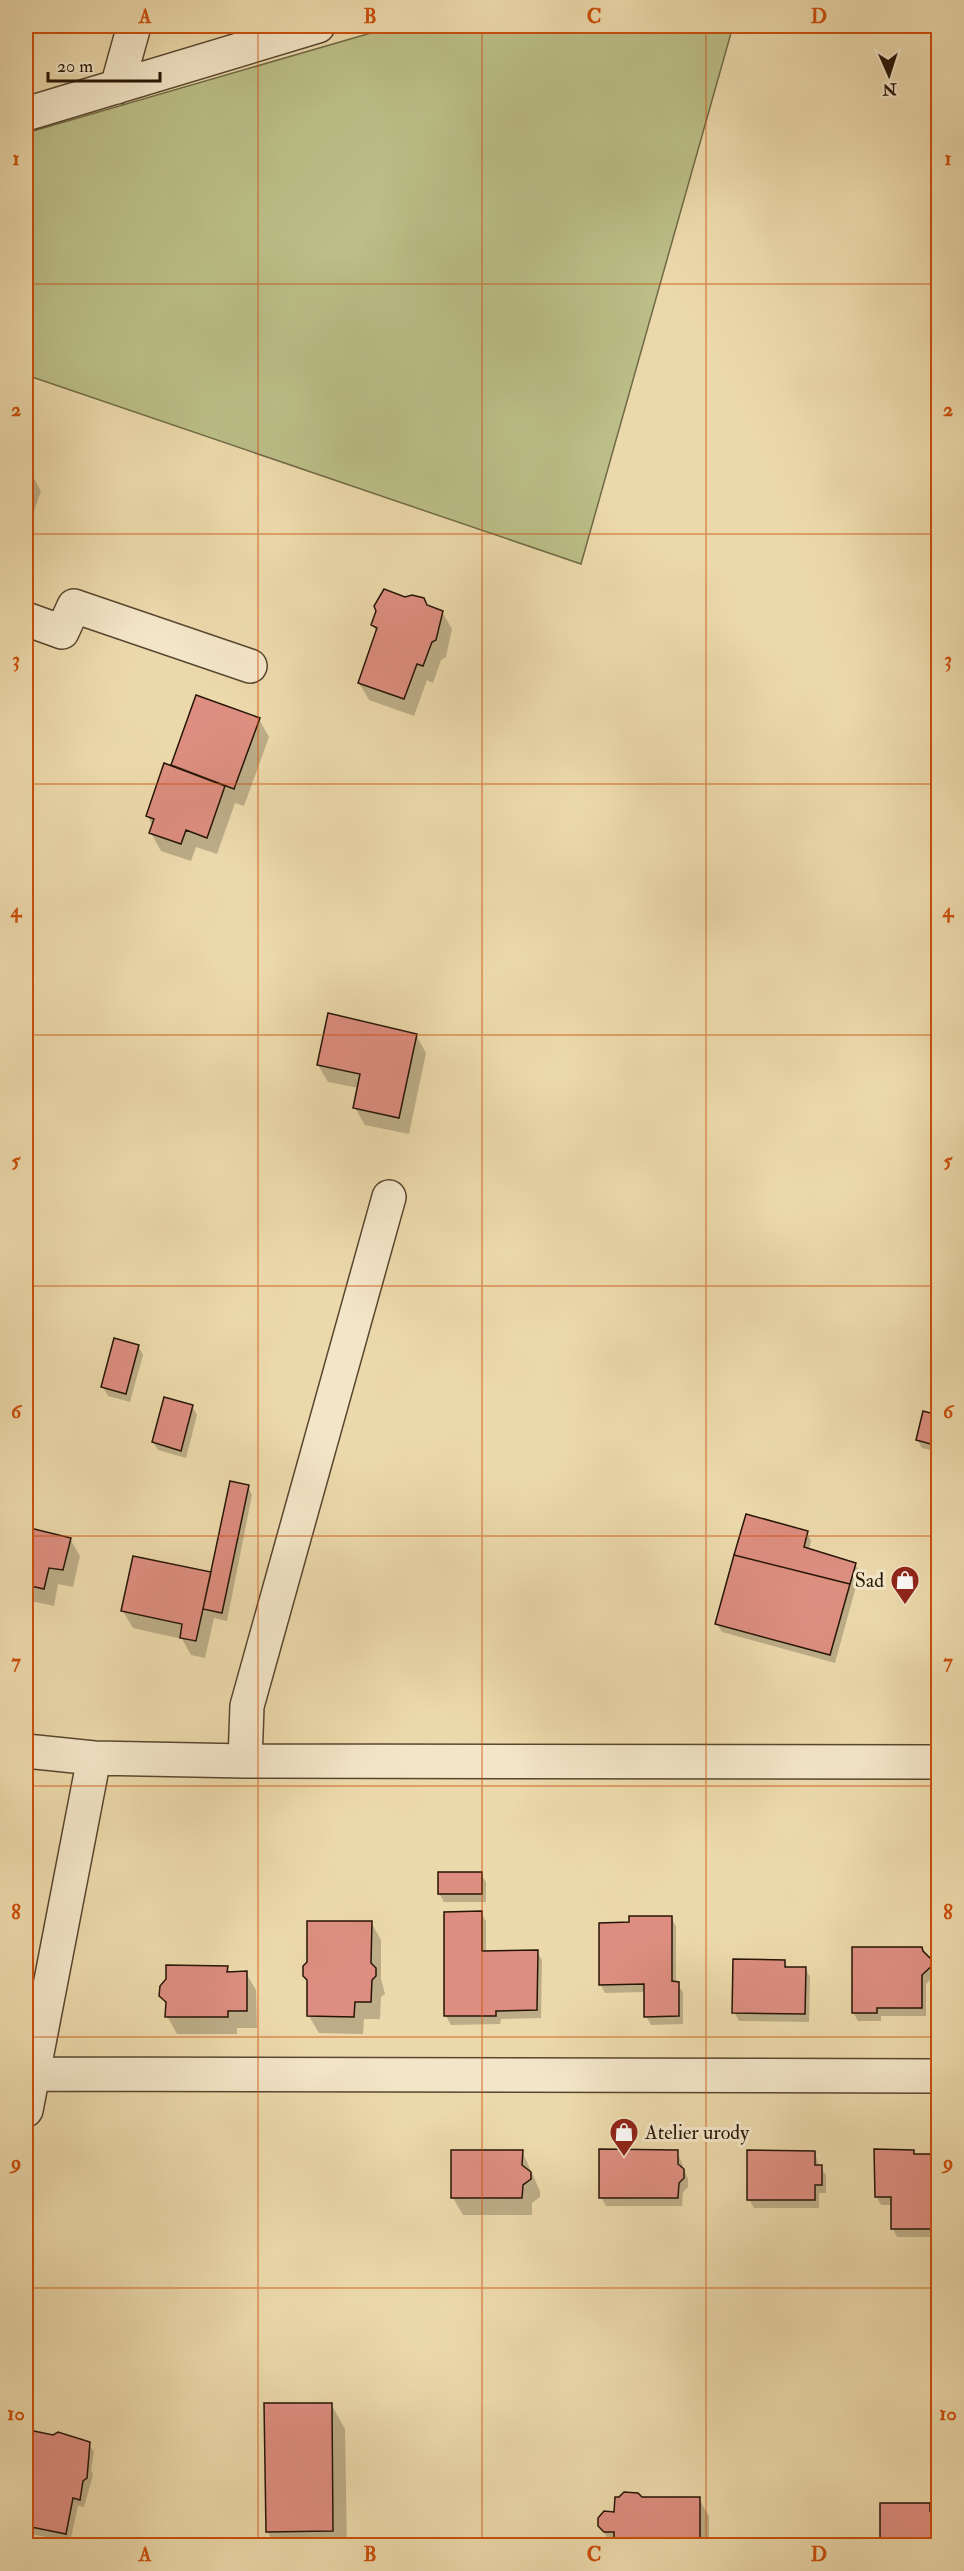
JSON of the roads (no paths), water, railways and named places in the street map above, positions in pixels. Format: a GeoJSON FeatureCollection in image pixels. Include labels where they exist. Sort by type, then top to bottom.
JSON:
{"type":"FeatureCollection","features":[{"type":"Feature","properties":{"kind":"street"},"geometry":{"type":"LineString","coordinates":[[117,87],[134,26]]}},
{"type":"Feature","properties":{"kind":"street"},"geometry":{"type":"LineString","coordinates":[[26,114],[318,26]]}},
{"type":"Feature","properties":{"kind":"street"},"geometry":{"type":"LineString","coordinates":[[26,619],[62,632],[74,606],[250,666]]}},
{"type":"Feature","properties":{"kind":"street"},"geometry":{"type":"LineString","coordinates":[[245,1761],[247,1706],[388,1197]]}},
{"type":"Feature","properties":{"kind":"street"},"geometry":{"type":"LineString","coordinates":[[26,1751],[94,1758],[245,1761],[939,1761]]}},
{"type":"Feature","properties":{"kind":"street"},"geometry":{"type":"LineString","coordinates":[[26,2110],[94,1758]]}},
{"type":"Feature","properties":{"kind":"street"},"geometry":{"type":"LineString","coordinates":[[33,2074],[939,2076]]}},
{"type":"Feature","properties":{"kind":"place","name":"Sad"},"geometry":{"type":"Point","coordinates":[905,1606]}},
{"type":"Feature","properties":{"kind":"place","name":"Atelier urody"},"geometry":{"type":"Point","coordinates":[624,2158]}}]}
